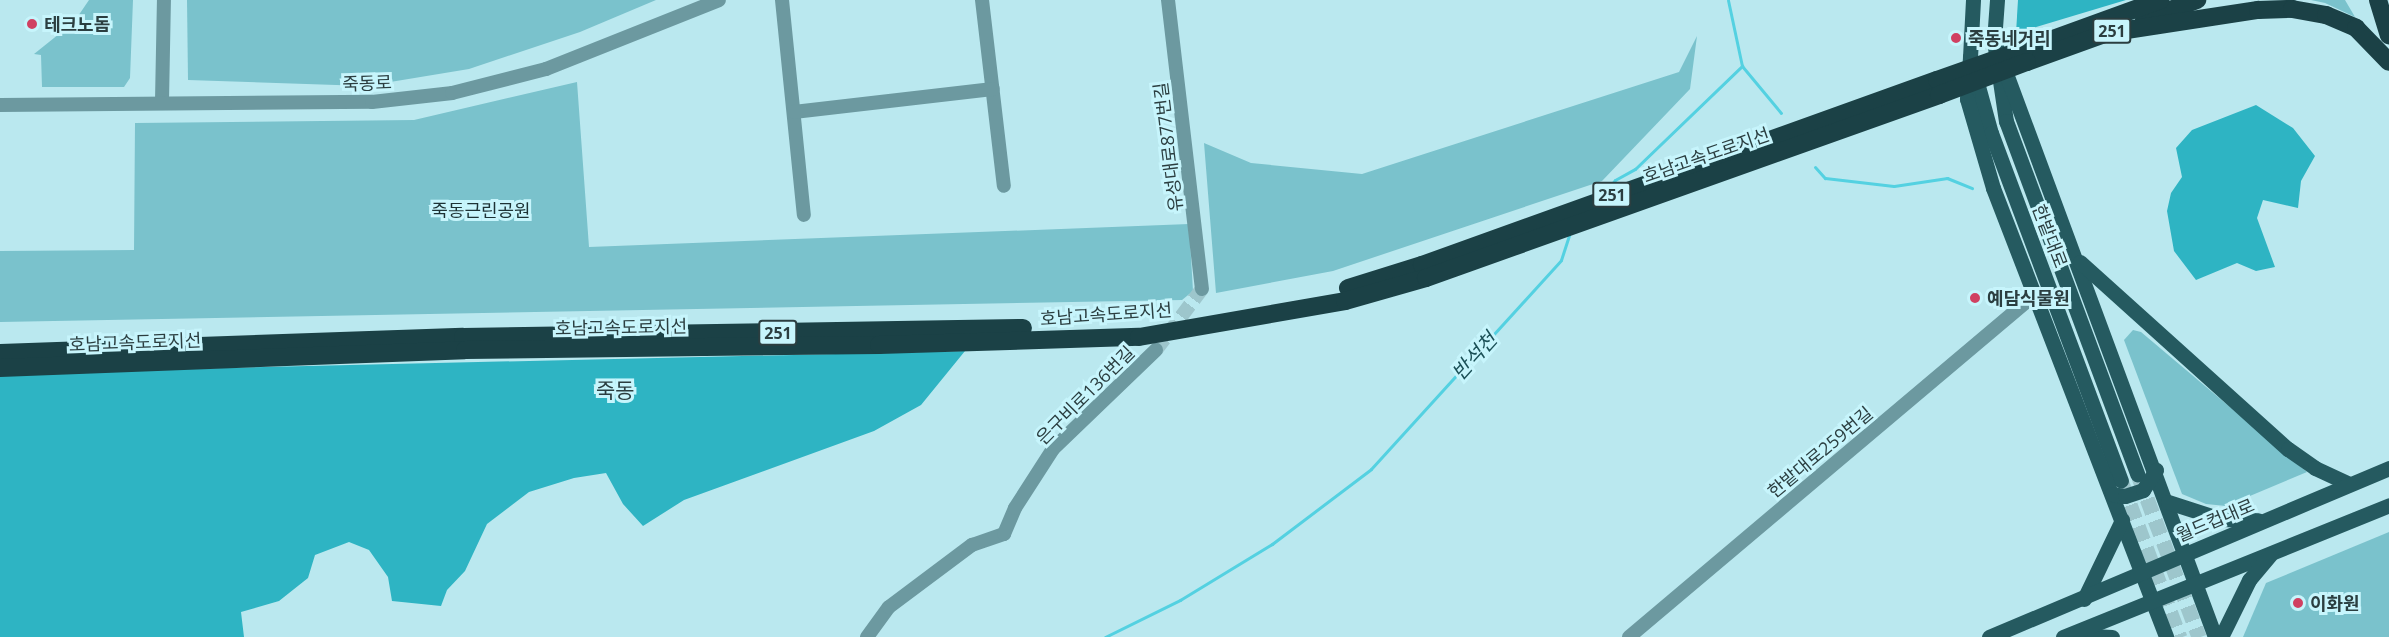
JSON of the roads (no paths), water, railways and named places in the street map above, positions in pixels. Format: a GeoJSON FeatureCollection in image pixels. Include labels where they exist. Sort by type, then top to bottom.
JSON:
{"type":"FeatureCollection","features":[{"type":"Feature","properties":{"kind":"highway","name":"호남고속도로지선"},"geometry":{"type":"LineString","coordinates":[[0,368],[465,350],[879,345],[1139,337],[1345,301],[1426,278],[1684,169],[1938,87],[2026,56],[2160,0]]}},
{"type":"Feature","properties":{"kind":"highway","name":"호남고속도로지선"},"geometry":{"type":"LineString","coordinates":[[2026,56],[2107,33],[2197,0]]}},
{"type":"Feature","properties":{"kind":"highway"},"geometry":{"type":"LineString","coordinates":[[2378,0],[2389,35]]}},
{"type":"Feature","properties":{"kind":"highway"},"geometry":{"type":"LineString","coordinates":[[2107,33],[2258,10],[2292,9],[2326,15],[2356,28],[2389,62]]}},
{"type":"Feature","properties":{"kind":"highway","name":"호남고속도로지선"},"geometry":{"type":"LineString","coordinates":[[0,353],[463,337],[1134,325],[1227,313],[1342,289],[1680,187],[1938,87]]}},
{"type":"Feature","properties":{"kind":"main road","name":"한밭대로"},"geometry":{"type":"LineString","coordinates":[[1973,0],[1970,57],[1991,133],[2121,480]]}},
{"type":"Feature","properties":{"kind":"main road","name":"한밭대로"},"geometry":{"type":"LineString","coordinates":[[1997,0],[1994,41],[2006,121],[2137,474]]}},
{"type":"Feature","properties":{"kind":"main road"},"geometry":{"type":"LineString","coordinates":[[1994,41],[2168,502],[2215,637]]}},
{"type":"Feature","properties":{"kind":"main road"},"geometry":{"type":"LineString","coordinates":[[1970,57],[1967,99],[1974,128],[2166,637]]}},
{"type":"Feature","properties":{"kind":"main road"},"geometry":{"type":"LineString","coordinates":[[2076,260],[2288,449],[2315,468],[2350,484]]}},
{"type":"Feature","properties":{"kind":"main road","name":"월드컵대로"},"geometry":{"type":"LineString","coordinates":[[1989,637],[2084,599],[2389,468]]}},
{"type":"Feature","properties":{"kind":"main road"},"geometry":{"type":"LineString","coordinates":[[2112,494],[2125,496],[2143,490],[2156,471]]}},
{"type":"Feature","properties":{"kind":"main road"},"geometry":{"type":"LineString","coordinates":[[2168,502],[2220,519],[2264,520]]}},
{"type":"Feature","properties":{"kind":"main road"},"geometry":{"type":"LineString","coordinates":[[2065,636],[2389,505]]}},
{"type":"Feature","properties":{"kind":"main road"},"geometry":{"type":"LineString","coordinates":[[2084,599],[2122,520]]}},
{"type":"Feature","properties":{"kind":"main road"},"geometry":{"type":"LineString","coordinates":[[2221,637],[2248,580],[2274,551]]}},
{"type":"Feature","properties":{"kind":"main road"},"geometry":{"type":"LineString","coordinates":[[2065,636],[2112,637]]}},
{"type":"Feature","properties":{"kind":"street"},"geometry":{"type":"LineString","coordinates":[[162,101],[164,0]]}},
{"type":"Feature","properties":{"kind":"street","name":"죽동로"},"geometry":{"type":"LineString","coordinates":[[0,105],[162,101],[372,102],[452,93],[546,69],[719,0]]}},
{"type":"Feature","properties":{"kind":"street"},"geometry":{"type":"LineString","coordinates":[[782,0],[804,215]]}},
{"type":"Feature","properties":{"kind":"street"},"geometry":{"type":"LineString","coordinates":[[982,0],[1004,186]]}},
{"type":"Feature","properties":{"kind":"street","name":"유성대로877번길"},"geometry":{"type":"LineString","coordinates":[[1168,0],[1202,289]]}},
{"type":"Feature","properties":{"kind":"street"},"geometry":{"type":"LineString","coordinates":[[794,112],[993,89]]}},
{"type":"Feature","properties":{"kind":"street","name":"한밭대로259번길"},"geometry":{"type":"LineString","coordinates":[[1629,637],[2026,302],[2037,299]]}},
{"type":"Feature","properties":{"kind":"street","name":"은구비로136번길"},"geometry":{"type":"LineString","coordinates":[[867,637],[889,607],[972,545],[1004,534],[1015,508],[1053,449],[1156,350]]}},
{"type":"Feature","properties":{"kind":"waterway","name":"반석천"},"geometry":{"type":"LineString","coordinates":[[1606,191],[1615,180],[1635,169],[1742,66],[1728,0]]}},
{"type":"Feature","properties":{"kind":"waterway"},"geometry":{"type":"LineString","coordinates":[[1742,66],[1781,113]]}},
{"type":"Feature","properties":{"kind":"waterway"},"geometry":{"type":"LineString","coordinates":[[1815,167],[1825,178],[1894,186],[1947,178],[1972,188]]}},
{"type":"Feature","properties":{"kind":"waterway","name":"반석천"},"geometry":{"type":"LineString","coordinates":[[1105,637],[1180,600],[1272,544],[1371,469],[1561,260],[1569,235]]}},
{"type":"Feature","properties":{"kind":"tunnel"},"geometry":{"type":"LineString","coordinates":[[1156,350],[1202,289]]}},
{"type":"Feature","properties":{"kind":"tunnel"},"geometry":{"type":"LineString","coordinates":[[2139,477],[2199,637]]}},
{"type":"Feature","properties":{"kind":"tunnel"},"geometry":{"type":"LineString","coordinates":[[2122,483],[2180,637]]}},
{"type":"Feature","properties":{"kind":"place","name":"테크노돔"},"geometry":{"type":"Point","coordinates":[32,24]}},
{"type":"Feature","properties":{"kind":"place","name":"죽동네거리"},"geometry":{"type":"Point","coordinates":[1956,38]}},
{"type":"Feature","properties":{"kind":"place","name":"예담식물원"},"geometry":{"type":"Point","coordinates":[1975,298]}},
{"type":"Feature","properties":{"kind":"place","name":"이화원"},"geometry":{"type":"Point","coordinates":[2298,603]}},
{"type":"Feature","properties":{"kind":"district","name":"죽동"},"geometry":{"type":"Point","coordinates":[615,390]}},
{"type":"Feature","properties":{"kind":"park label","name":"죽동근린공원"},"geometry":{"type":"Point","coordinates":[481,210]}}]}
